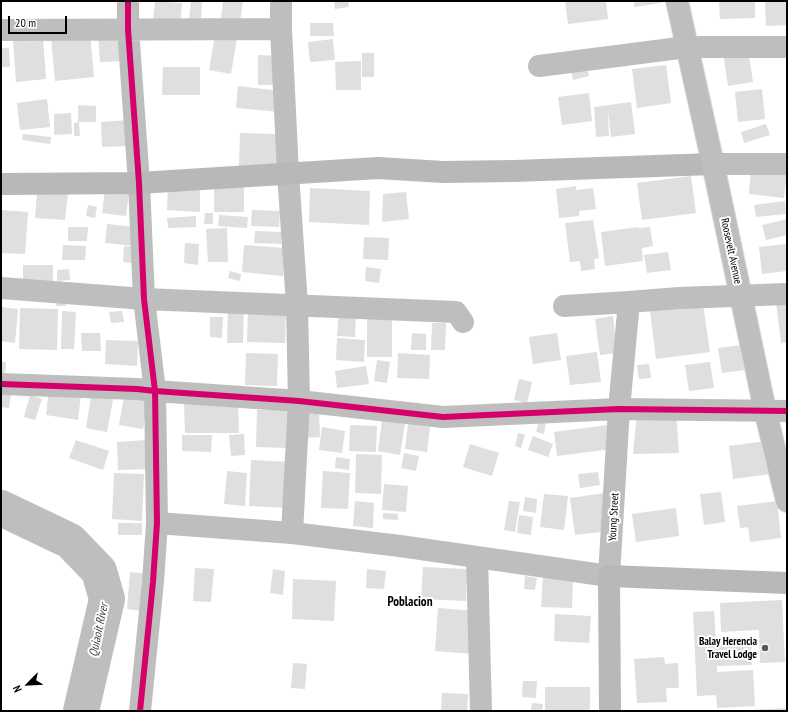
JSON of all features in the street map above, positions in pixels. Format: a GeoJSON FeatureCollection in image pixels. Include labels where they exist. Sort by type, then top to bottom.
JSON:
{"type":"FeatureCollection","features":[{"type":"Feature","properties":{"kind":"main road"},"geometry":{"type":"LineString","coordinates":[[1,184],[139,183],[378,168],[443,172],[514,172],[713,164]]}},
{"type":"Feature","properties":{"kind":"main road"},"geometry":{"type":"LineString","coordinates":[[609,576],[787,583]]}},
{"type":"Feature","properties":{"kind":"main road","name":"Young Street"},"geometry":{"type":"LineString","coordinates":[[609,576],[610,711]]}},
{"type":"Feature","properties":{"kind":"street"},"geometry":{"type":"LineString","coordinates":[[128,1],[128,29],[139,183],[144,299],[155,391],[157,523],[140,711]]}},
{"type":"Feature","properties":{"kind":"street"},"geometry":{"type":"LineString","coordinates":[[281,1],[288,173],[297,305],[299,401],[292,533]]}},
{"type":"Feature","properties":{"kind":"street","name":"Roosevelt Avenue"},"geometry":{"type":"LineString","coordinates":[[677,1],[765,410],[787,501]]}},
{"type":"Feature","properties":{"kind":"street"},"geometry":{"type":"LineString","coordinates":[[1,30],[281,29]]}},
{"type":"Feature","properties":{"kind":"street"},"geometry":{"type":"LineString","coordinates":[[539,66],[687,47],[787,47]]}},
{"type":"Feature","properties":{"kind":"street"},"geometry":{"type":"LineString","coordinates":[[713,164],[787,164]]}},
{"type":"Feature","properties":{"kind":"street"},"geometry":{"type":"LineString","coordinates":[[1,288],[144,299],[456,312],[463,322]]}},
{"type":"Feature","properties":{"kind":"street"},"geometry":{"type":"LineString","coordinates":[[564,306],[787,294]]}},
{"type":"Feature","properties":{"kind":"street","name":"Young Street"},"geometry":{"type":"LineString","coordinates":[[609,576],[619,409],[629,302]]}},
{"type":"Feature","properties":{"kind":"street"},"geometry":{"type":"LineString","coordinates":[[1,384],[92,386],[299,401],[443,417],[619,409],[787,411]]}},
{"type":"Feature","properties":{"kind":"street"},"geometry":{"type":"LineString","coordinates":[[157,523],[292,533],[400,546],[609,576]]}},
{"type":"Feature","properties":{"kind":"street"},"geometry":{"type":"LineString","coordinates":[[477,558],[481,711]]}},
{"type":"Feature","properties":{"kind":"building"},"geometry":{"type":"Polygon","coordinates":[[[155,1],[182,3],[180,25],[153,21],[155,1]]]}},
{"type":"Feature","properties":{"kind":"building"},"geometry":{"type":"Polygon","coordinates":[[[191,1],[202,1],[201,21],[189,20],[191,1]]]}},
{"type":"Feature","properties":{"kind":"building"},"geometry":{"type":"Polygon","coordinates":[[[223,1],[243,1],[240,22],[221,19],[223,1]]]}},
{"type":"Feature","properties":{"kind":"building"},"geometry":{"type":"Polygon","coordinates":[[[334,1],[348,1],[349,7],[335,9],[334,1]]]}},
{"type":"Feature","properties":{"kind":"building"},"geometry":{"type":"Polygon","coordinates":[[[565,1],[606,1],[608,19],[568,24],[565,1]]]}},
{"type":"Feature","properties":{"kind":"building"},"geometry":{"type":"Polygon","coordinates":[[[634,1],[661,1],[661,3],[634,7],[634,1]]]}},
{"type":"Feature","properties":{"kind":"building"},"geometry":{"type":"Polygon","coordinates":[[[719,1],[755,1],[755,18],[720,19],[719,1]]]}},
{"type":"Feature","properties":{"kind":"building"},"geometry":{"type":"Polygon","coordinates":[[[765,1],[787,1],[787,25],[766,26],[765,1]]]}},
{"type":"Feature","properties":{"kind":"building"},"geometry":{"type":"Polygon","coordinates":[[[310,23],[333,23],[334,36],[310,36],[310,23]]]}},
{"type":"Feature","properties":{"kind":"building"},"geometry":{"type":"Polygon","coordinates":[[[126,31],[128,61],[100,62],[98,33],[126,31]]]}},
{"type":"Feature","properties":{"kind":"building"},"geometry":{"type":"Polygon","coordinates":[[[90,33],[94,77],[55,81],[51,37],[90,33]]]}},
{"type":"Feature","properties":{"kind":"building"},"geometry":{"type":"Polygon","coordinates":[[[215,35],[237,38],[231,74],[209,70],[215,35]]]}},
{"type":"Feature","properties":{"kind":"building"},"geometry":{"type":"Polygon","coordinates":[[[43,38],[46,79],[16,82],[13,40],[43,38]]]}},
{"type":"Feature","properties":{"kind":"building"},"geometry":{"type":"Polygon","coordinates":[[[333,39],[335,60],[310,62],[308,42],[333,39]]]}},
{"type":"Feature","properties":{"kind":"building"},"geometry":{"type":"Polygon","coordinates":[[[1,48],[9,48],[10,67],[1,67],[1,48]]]}},
{"type":"Feature","properties":{"kind":"building"},"geometry":{"type":"Polygon","coordinates":[[[748,49],[753,82],[728,86],[723,53],[748,49]]]}},
{"type":"Feature","properties":{"kind":"building"},"geometry":{"type":"Polygon","coordinates":[[[362,53],[374,53],[374,77],[362,77],[362,53]]]}},
{"type":"Feature","properties":{"kind":"building"},"geometry":{"type":"Polygon","coordinates":[[[258,55],[280,56],[279,85],[258,85],[258,55]]]}},
{"type":"Feature","properties":{"kind":"building"},"geometry":{"type":"Polygon","coordinates":[[[361,61],[361,90],[336,90],[335,62],[361,61]]]}},
{"type":"Feature","properties":{"kind":"building"},"geometry":{"type":"Polygon","coordinates":[[[586,62],[589,76],[573,80],[570,65],[586,62]]]}},
{"type":"Feature","properties":{"kind":"building"},"geometry":{"type":"Polygon","coordinates":[[[666,65],[671,103],[637,108],[632,69],[666,65]]]}},
{"type":"Feature","properties":{"kind":"building"},"geometry":{"type":"Polygon","coordinates":[[[163,67],[200,67],[200,95],[162,95],[163,67]]]}},
{"type":"Feature","properties":{"kind":"building"},"geometry":{"type":"Polygon","coordinates":[[[238,86],[281,91],[279,112],[236,108],[238,86]]]}},
{"type":"Feature","properties":{"kind":"building"},"geometry":{"type":"Polygon","coordinates":[[[762,89],[765,119],[738,122],[735,92],[762,89]]]}},
{"type":"Feature","properties":{"kind":"building"},"geometry":{"type":"Polygon","coordinates":[[[589,93],[592,121],[562,125],[558,97],[589,93]]]}},
{"type":"Feature","properties":{"kind":"building"},"geometry":{"type":"Polygon","coordinates":[[[47,99],[50,127],[20,130],[17,103],[47,99]]]}},
{"type":"Feature","properties":{"kind":"building"},"geometry":{"type":"Polygon","coordinates":[[[631,102],[635,134],[611,137],[608,110],[609,136],[596,137],[594,107],[631,102]]]}},
{"type":"Feature","properties":{"kind":"building"},"geometry":{"type":"Polygon","coordinates":[[[78,105],[96,106],[96,122],[78,122],[78,105]]]}},
{"type":"Feature","properties":{"kind":"building"},"geometry":{"type":"Polygon","coordinates":[[[71,113],[72,134],[54,135],[54,114],[71,113]]]}},
{"type":"Feature","properties":{"kind":"building"},"geometry":{"type":"Polygon","coordinates":[[[129,120],[130,146],[102,147],[101,122],[129,120]]]}},
{"type":"Feature","properties":{"kind":"building"},"geometry":{"type":"Polygon","coordinates":[[[79,122],[80,136],[74,136],[74,123],[79,122]]]}},
{"type":"Feature","properties":{"kind":"building"},"geometry":{"type":"Polygon","coordinates":[[[766,124],[770,135],[744,143],[741,132],[766,124]]]}},
{"type":"Feature","properties":{"kind":"building"},"geometry":{"type":"Polygon","coordinates":[[[240,133],[277,134],[277,166],[239,166],[240,133]]]}},
{"type":"Feature","properties":{"kind":"building"},"geometry":{"type":"Polygon","coordinates":[[[23,134],[51,137],[50,144],[22,140],[23,134]]]}},
{"type":"Feature","properties":{"kind":"building"},"geometry":{"type":"Polygon","coordinates":[[[751,169],[787,173],[784,198],[749,194],[751,169]]]}},
{"type":"Feature","properties":{"kind":"building"},"geometry":{"type":"Polygon","coordinates":[[[691,176],[696,213],[642,220],[637,183],[691,176]]]}},
{"type":"Feature","properties":{"kind":"building"},"geometry":{"type":"Polygon","coordinates":[[[214,182],[244,183],[244,212],[214,212],[214,182]]]}},
{"type":"Feature","properties":{"kind":"building"},"geometry":{"type":"Polygon","coordinates":[[[168,186],[200,188],[200,212],[167,210],[168,186]]]}},
{"type":"Feature","properties":{"kind":"building"},"geometry":{"type":"Polygon","coordinates":[[[576,186],[576,190],[593,188],[596,209],[579,211],[579,216],[559,218],[556,189],[576,186]]]}},
{"type":"Feature","properties":{"kind":"building"},"geometry":{"type":"Polygon","coordinates":[[[310,188],[370,191],[369,225],[309,222],[310,188]]]}},
{"type":"Feature","properties":{"kind":"building"},"geometry":{"type":"Polygon","coordinates":[[[105,190],[129,192],[126,216],[102,213],[105,190]]]}},
{"type":"Feature","properties":{"kind":"building"},"geometry":{"type":"Polygon","coordinates":[[[37,192],[68,194],[65,220],[35,218],[37,192]]]}},
{"type":"Feature","properties":{"kind":"building"},"geometry":{"type":"Polygon","coordinates":[[[406,192],[409,219],[382,222],[383,194],[406,192]]]}},
{"type":"Feature","properties":{"kind":"building"},"geometry":{"type":"Polygon","coordinates":[[[785,201],[786,214],[756,217],[754,205],[785,201]]]}},
{"type":"Feature","properties":{"kind":"building"},"geometry":{"type":"Polygon","coordinates":[[[88,205],[97,207],[95,218],[86,216],[88,205]]]}},
{"type":"Feature","properties":{"kind":"building"},"geometry":{"type":"Polygon","coordinates":[[[1,210],[28,212],[25,254],[1,253],[1,210]]]}},
{"type":"Feature","properties":{"kind":"building"},"geometry":{"type":"Polygon","coordinates":[[[252,210],[280,211],[279,227],[251,226],[252,210]]]}},
{"type":"Feature","properties":{"kind":"building"},"geometry":{"type":"Polygon","coordinates":[[[205,213],[213,213],[213,224],[204,224],[205,213]]]}},
{"type":"Feature","properties":{"kind":"building"},"geometry":{"type":"Polygon","coordinates":[[[219,215],[248,217],[247,228],[218,226],[219,215]]]}},
{"type":"Feature","properties":{"kind":"building"},"geometry":{"type":"Polygon","coordinates":[[[196,216],[196,227],[168,228],[167,218],[196,216]]]}},
{"type":"Feature","properties":{"kind":"building"},"geometry":{"type":"Polygon","coordinates":[[[787,219],[787,235],[766,240],[762,225],[787,219]]]}},
{"type":"Feature","properties":{"kind":"building"},"geometry":{"type":"Polygon","coordinates":[[[593,220],[599,258],[594,259],[595,269],[581,271],[580,261],[570,262],[565,223],[593,220]]]}},
{"type":"Feature","properties":{"kind":"building"},"geometry":{"type":"Polygon","coordinates":[[[107,224],[135,227],[134,246],[105,243],[107,224]]]}},
{"type":"Feature","properties":{"kind":"building"},"geometry":{"type":"Polygon","coordinates":[[[68,227],[88,227],[87,241],[68,241],[68,227]]]}},
{"type":"Feature","properties":{"kind":"building"},"geometry":{"type":"Polygon","coordinates":[[[650,227],[653,246],[642,248],[643,261],[605,266],[601,232],[650,227]]]}},
{"type":"Feature","properties":{"kind":"building"},"geometry":{"type":"Polygon","coordinates":[[[227,228],[228,262],[208,262],[206,229],[227,228]]]}},
{"type":"Feature","properties":{"kind":"building"},"geometry":{"type":"Polygon","coordinates":[[[255,231],[282,232],[281,244],[254,243],[255,231]]]}},
{"type":"Feature","properties":{"kind":"building"},"geometry":{"type":"Polygon","coordinates":[[[364,237],[389,238],[388,260],[363,259],[364,237]]]}},
{"type":"Feature","properties":{"kind":"building"},"geometry":{"type":"Polygon","coordinates":[[[185,243],[199,244],[198,265],[184,263],[185,243]]]}},
{"type":"Feature","properties":{"kind":"building"},"geometry":{"type":"Polygon","coordinates":[[[787,244],[787,271],[762,274],[759,247],[787,244]]]}},
{"type":"Feature","properties":{"kind":"building"},"geometry":{"type":"Polygon","coordinates":[[[63,245],[86,246],[85,260],[62,260],[63,245]]]}},
{"type":"Feature","properties":{"kind":"building"},"geometry":{"type":"Polygon","coordinates":[[[244,245],[285,248],[283,276],[242,272],[244,245]]]}},
{"type":"Feature","properties":{"kind":"building"},"geometry":{"type":"Polygon","coordinates":[[[124,246],[133,247],[132,263],[123,262],[124,246]]]}},
{"type":"Feature","properties":{"kind":"building"},"geometry":{"type":"Polygon","coordinates":[[[668,252],[671,270],[647,273],[644,255],[668,252]]]}},
{"type":"Feature","properties":{"kind":"building"},"geometry":{"type":"Polygon","coordinates":[[[23,265],[53,265],[53,288],[23,288],[23,265]]]}},
{"type":"Feature","properties":{"kind":"building"},"geometry":{"type":"Polygon","coordinates":[[[366,267],[381,269],[379,283],[365,281],[366,267]]]}},
{"type":"Feature","properties":{"kind":"building"},"geometry":{"type":"Polygon","coordinates":[[[69,269],[70,280],[57,281],[57,270],[69,269]]]}},
{"type":"Feature","properties":{"kind":"building"},"geometry":{"type":"Polygon","coordinates":[[[230,271],[241,274],[240,281],[228,278],[230,271]]]}},
{"type":"Feature","properties":{"kind":"building"},"geometry":{"type":"Polygon","coordinates":[[[57,294],[66,294],[66,306],[56,306],[57,294]]]}},
{"type":"Feature","properties":{"kind":"building"},"geometry":{"type":"Polygon","coordinates":[[[787,300],[787,342],[781,343],[776,302],[787,300]]]}},
{"type":"Feature","properties":{"kind":"building"},"geometry":{"type":"Polygon","coordinates":[[[228,304],[244,304],[243,343],[227,343],[228,304]]]}},
{"type":"Feature","properties":{"kind":"building"},"geometry":{"type":"Polygon","coordinates":[[[703,304],[710,352],[656,359],[650,311],[703,304]]]}},
{"type":"Feature","properties":{"kind":"building"},"geometry":{"type":"Polygon","coordinates":[[[248,306],[286,308],[285,343],[247,342],[248,306]]]}},
{"type":"Feature","properties":{"kind":"building"},"geometry":{"type":"Polygon","coordinates":[[[1,307],[18,309],[15,343],[1,341],[1,307]]]}},
{"type":"Feature","properties":{"kind":"building"},"geometry":{"type":"Polygon","coordinates":[[[20,308],[58,309],[57,350],[19,349],[20,308]]]}},
{"type":"Feature","properties":{"kind":"building"},"geometry":{"type":"Polygon","coordinates":[[[62,311],[76,312],[74,349],[61,349],[62,311]]]}},
{"type":"Feature","properties":{"kind":"building"},"geometry":{"type":"Polygon","coordinates":[[[122,311],[124,322],[111,323],[109,312],[122,311]]]}},
{"type":"Feature","properties":{"kind":"building"},"geometry":{"type":"Polygon","coordinates":[[[339,311],[356,312],[355,337],[337,336],[339,311]]]}},
{"type":"Feature","properties":{"kind":"building"},"geometry":{"type":"Polygon","coordinates":[[[613,316],[617,353],[600,355],[595,319],[613,316]]]}},
{"type":"Feature","properties":{"kind":"building"},"geometry":{"type":"Polygon","coordinates":[[[210,317],[223,317],[222,338],[210,337],[210,317]]]}},
{"type":"Feature","properties":{"kind":"building"},"geometry":{"type":"Polygon","coordinates":[[[367,317],[392,317],[392,357],[367,357],[367,317]]]}},
{"type":"Feature","properties":{"kind":"building"},"geometry":{"type":"Polygon","coordinates":[[[432,323],[446,323],[445,350],[431,350],[432,323]]]}},
{"type":"Feature","properties":{"kind":"building"},"geometry":{"type":"Polygon","coordinates":[[[81,333],[100,333],[101,351],[82,351],[81,333]]]}},
{"type":"Feature","properties":{"kind":"building"},"geometry":{"type":"Polygon","coordinates":[[[412,333],[426,334],[426,350],[411,350],[412,333]]]}},
{"type":"Feature","properties":{"kind":"building"},"geometry":{"type":"Polygon","coordinates":[[[557,333],[561,360],[533,364],[529,337],[557,333]]]}},
{"type":"Feature","properties":{"kind":"building"},"geometry":{"type":"Polygon","coordinates":[[[337,338],[365,340],[364,362],[336,360],[337,338]]]}},
{"type":"Feature","properties":{"kind":"building"},"geometry":{"type":"Polygon","coordinates":[[[106,340],[138,341],[137,366],[105,364],[106,340]]]}},
{"type":"Feature","properties":{"kind":"building"},"geometry":{"type":"Polygon","coordinates":[[[741,345],[745,370],[722,373],[718,348],[741,345]]]}},
{"type":"Feature","properties":{"kind":"building"},"geometry":{"type":"Polygon","coordinates":[[[597,352],[601,382],[570,385],[566,356],[597,352]]]}},
{"type":"Feature","properties":{"kind":"building"},"geometry":{"type":"Polygon","coordinates":[[[246,353],[278,354],[277,386],[245,385],[246,353]]]}},
{"type":"Feature","properties":{"kind":"building"},"geometry":{"type":"Polygon","coordinates":[[[398,353],[430,355],[429,379],[397,378],[398,353]]]}},
{"type":"Feature","properties":{"kind":"building"},"geometry":{"type":"Polygon","coordinates":[[[377,360],[390,362],[387,383],[374,381],[377,360]]]}},
{"type":"Feature","properties":{"kind":"building"},"geometry":{"type":"Polygon","coordinates":[[[1,362],[6,362],[5,377],[1,377],[1,362]]]}},
{"type":"Feature","properties":{"kind":"building"},"geometry":{"type":"Polygon","coordinates":[[[710,362],[714,388],[689,391],[685,365],[710,362]]]}},
{"type":"Feature","properties":{"kind":"building"},"geometry":{"type":"Polygon","coordinates":[[[649,364],[651,378],[639,379],[637,365],[649,364]]]}},
{"type":"Feature","properties":{"kind":"building"},"geometry":{"type":"Polygon","coordinates":[[[366,366],[369,384],[337,388],[335,371],[366,366]]]}},
{"type":"Feature","properties":{"kind":"building"},"geometry":{"type":"Polygon","coordinates":[[[519,379],[532,382],[527,403],[514,400],[519,379]]]}},
{"type":"Feature","properties":{"kind":"building"},"geometry":{"type":"Polygon","coordinates":[[[49,390],[81,395],[78,420],[46,415],[49,390]]]}},
{"type":"Feature","properties":{"kind":"building"},"geometry":{"type":"Polygon","coordinates":[[[92,390],[114,394],[107,432],[86,428],[92,390]]]}},
{"type":"Feature","properties":{"kind":"building"},"geometry":{"type":"Polygon","coordinates":[[[125,391],[149,396],[143,429],[119,425],[125,391]]]}},
{"type":"Feature","properties":{"kind":"building"},"geometry":{"type":"Polygon","coordinates":[[[1,394],[11,395],[9,408],[1,407],[1,394]]]}},
{"type":"Feature","properties":{"kind":"building"},"geometry":{"type":"Polygon","coordinates":[[[30,395],[42,399],[35,420],[24,417],[30,395]]]}},
{"type":"Feature","properties":{"kind":"building"},"geometry":{"type":"Polygon","coordinates":[[[238,401],[239,433],[185,433],[184,402],[238,401]]]}},
{"type":"Feature","properties":{"kind":"building"},"geometry":{"type":"Polygon","coordinates":[[[257,410],[288,410],[287,448],[256,447],[257,410]]]}},
{"type":"Feature","properties":{"kind":"building"},"geometry":{"type":"Polygon","coordinates":[[[319,412],[320,437],[302,438],[302,413],[319,412]]]}},
{"type":"Feature","properties":{"kind":"building"},"geometry":{"type":"Polygon","coordinates":[[[676,412],[679,453],[633,454],[637,414],[676,412]]]}},
{"type":"Feature","properties":{"kind":"building"},"geometry":{"type":"Polygon","coordinates":[[[382,420],[405,424],[400,455],[378,451],[382,420]]]}},
{"type":"Feature","properties":{"kind":"building"},"geometry":{"type":"Polygon","coordinates":[[[539,420],[546,422],[544,434],[536,432],[539,420]]]}},
{"type":"Feature","properties":{"kind":"building"},"geometry":{"type":"Polygon","coordinates":[[[408,424],[430,427],[427,452],[405,449],[408,424]]]}},
{"type":"Feature","properties":{"kind":"building"},"geometry":{"type":"Polygon","coordinates":[[[350,425],[377,426],[376,452],[349,451],[350,425]]]}},
{"type":"Feature","properties":{"kind":"building"},"geometry":{"type":"Polygon","coordinates":[[[608,425],[612,449],[557,456],[554,432],[608,425]]]}},
{"type":"Feature","properties":{"kind":"building"},"geometry":{"type":"Polygon","coordinates":[[[322,427],[345,431],[342,453],[319,450],[322,427]]]}},
{"type":"Feature","properties":{"kind":"building"},"geometry":{"type":"Polygon","coordinates":[[[518,433],[525,435],[521,448],[515,446],[518,433]]]}},
{"type":"Feature","properties":{"kind":"building"},"geometry":{"type":"Polygon","coordinates":[[[244,434],[245,455],[231,456],[229,435],[244,434]]]}},
{"type":"Feature","properties":{"kind":"building"},"geometry":{"type":"Polygon","coordinates":[[[182,435],[212,435],[211,452],[182,451],[182,435]]]}},
{"type":"Feature","properties":{"kind":"building"},"geometry":{"type":"Polygon","coordinates":[[[533,436],[553,444],[548,457],[528,450],[533,436]]]}},
{"type":"Feature","properties":{"kind":"building"},"geometry":{"type":"Polygon","coordinates":[[[76,440],[109,451],[103,470],[69,458],[76,440]]]}},
{"type":"Feature","properties":{"kind":"building"},"geometry":{"type":"Polygon","coordinates":[[[146,440],[147,469],[118,470],[117,442],[146,440]]]}},
{"type":"Feature","properties":{"kind":"building"},"geometry":{"type":"Polygon","coordinates":[[[767,441],[771,474],[733,479],[729,446],[767,441]]]}},
{"type":"Feature","properties":{"kind":"building"},"geometry":{"type":"Polygon","coordinates":[[[470,444],[499,453],[492,476],[463,467],[470,444]]]}},
{"type":"Feature","properties":{"kind":"building"},"geometry":{"type":"Polygon","coordinates":[[[404,453],[419,456],[416,471],[401,468],[404,453]]]}},
{"type":"Feature","properties":{"kind":"building"},"geometry":{"type":"Polygon","coordinates":[[[356,454],[382,455],[381,494],[355,493],[356,454]]]}},
{"type":"Feature","properties":{"kind":"building"},"geometry":{"type":"Polygon","coordinates":[[[336,457],[350,459],[349,470],[335,468],[336,457]]]}},
{"type":"Feature","properties":{"kind":"building"},"geometry":{"type":"Polygon","coordinates":[[[251,460],[292,462],[290,508],[249,506],[251,460]]]}},
{"type":"Feature","properties":{"kind":"building"},"geometry":{"type":"Polygon","coordinates":[[[227,471],[247,473],[245,506],[224,504],[227,471]]]}},
{"type":"Feature","properties":{"kind":"building"},"geometry":{"type":"Polygon","coordinates":[[[323,471],[350,473],[348,509],[321,508],[323,471]]]}},
{"type":"Feature","properties":{"kind":"building"},"geometry":{"type":"Polygon","coordinates":[[[598,472],[600,485],[580,488],[578,474],[598,472]]]}},
{"type":"Feature","properties":{"kind":"building"},"geometry":{"type":"Polygon","coordinates":[[[114,473],[144,474],[142,521],[112,519],[114,473]]]}},
{"type":"Feature","properties":{"kind":"building"},"geometry":{"type":"Polygon","coordinates":[[[384,484],[408,486],[406,512],[382,510],[384,484]]]}},
{"type":"Feature","properties":{"kind":"building"},"geometry":{"type":"Polygon","coordinates":[[[721,492],[725,522],[704,525],[700,494],[721,492]]]}},
{"type":"Feature","properties":{"kind":"building"},"geometry":{"type":"Polygon","coordinates":[[[605,493],[609,531],[575,535],[570,498],[605,493]]]}},
{"type":"Feature","properties":{"kind":"building"},"geometry":{"type":"Polygon","coordinates":[[[544,494],[568,496],[564,530],[540,527],[544,494]]]}},
{"type":"Feature","properties":{"kind":"building"},"geometry":{"type":"Polygon","coordinates":[[[525,497],[537,499],[536,513],[523,511],[525,497]]]}},
{"type":"Feature","properties":{"kind":"building"},"geometry":{"type":"Polygon","coordinates":[[[355,501],[374,503],[373,528],[353,526],[355,501]]]}},
{"type":"Feature","properties":{"kind":"building"},"geometry":{"type":"Polygon","coordinates":[[[509,501],[520,502],[515,532],[504,530],[509,501]]]}},
{"type":"Feature","properties":{"kind":"building"},"geometry":{"type":"Polygon","coordinates":[[[777,501],[781,538],[750,542],[748,527],[740,528],[737,506],[777,501]]]}},
{"type":"Feature","properties":{"kind":"building"},"geometry":{"type":"Polygon","coordinates":[[[676,508],[679,536],[636,542],[632,514],[676,508]]]}},
{"type":"Feature","properties":{"kind":"building"},"geometry":{"type":"Polygon","coordinates":[[[383,513],[398,514],[398,520],[383,519],[383,513]]]}},
{"type":"Feature","properties":{"kind":"building"},"geometry":{"type":"Polygon","coordinates":[[[519,515],[533,517],[531,535],[517,533],[519,515]]]}},
{"type":"Feature","properties":{"kind":"building"},"geometry":{"type":"Polygon","coordinates":[[[118,523],[142,523],[142,535],[118,535],[118,523]]]}},
{"type":"Feature","properties":{"kind":"building"},"geometry":{"type":"Polygon","coordinates":[[[423,567],[467,569],[466,601],[421,599],[423,567]]]}},
{"type":"Feature","properties":{"kind":"building"},"geometry":{"type":"Polygon","coordinates":[[[195,568],[214,569],[211,602],[193,601],[195,568]]]}},
{"type":"Feature","properties":{"kind":"building"},"geometry":{"type":"Polygon","coordinates":[[[273,569],[285,571],[283,595],[270,593],[273,569]]]}},
{"type":"Feature","properties":{"kind":"building"},"geometry":{"type":"Polygon","coordinates":[[[367,569],[386,571],[384,589],[366,588],[367,569]]]}},
{"type":"Feature","properties":{"kind":"building"},"geometry":{"type":"Polygon","coordinates":[[[130,572],[147,574],[143,611],[127,609],[130,572]]]}},
{"type":"Feature","properties":{"kind":"building"},"geometry":{"type":"Polygon","coordinates":[[[543,575],[573,577],[572,608],[541,607],[543,575]]]}},
{"type":"Feature","properties":{"kind":"building"},"geometry":{"type":"Polygon","coordinates":[[[525,576],[537,578],[535,590],[524,589],[525,576]]]}},
{"type":"Feature","properties":{"kind":"building"},"geometry":{"type":"Polygon","coordinates":[[[293,579],[336,581],[334,621],[292,619],[293,579]]]}},
{"type":"Feature","properties":{"kind":"building"},"geometry":{"type":"Polygon","coordinates":[[[782,600],[785,662],[760,663],[759,630],[721,632],[720,603],[782,600]]]}},
{"type":"Feature","properties":{"kind":"building"},"geometry":{"type":"Polygon","coordinates":[[[438,608],[476,611],[473,654],[435,651],[438,608]]]}},
{"type":"Feature","properties":{"kind":"building"},"geometry":{"type":"Polygon","coordinates":[[[714,611],[716,641],[751,640],[752,665],[717,666],[717,672],[753,670],[755,706],[717,708],[716,695],[697,696],[693,612],[714,611]]]}},
{"type":"Feature","properties":{"kind":"building"},"geometry":{"type":"Polygon","coordinates":[[[555,614],[591,616],[589,643],[554,641],[555,614]]]}},
{"type":"Feature","properties":{"kind":"building"},"geometry":{"type":"Polygon","coordinates":[[[664,657],[665,664],[678,663],[679,688],[666,688],[667,702],[637,703],[634,659],[664,657]]]}},
{"type":"Feature","properties":{"kind":"building"},"geometry":{"type":"Polygon","coordinates":[[[293,663],[307,664],[305,689],[291,688],[293,663]]]}},
{"type":"Feature","properties":{"kind":"building"},"geometry":{"type":"Polygon","coordinates":[[[523,681],[537,681],[536,698],[522,697],[523,681]]]}},
{"type":"Feature","properties":{"kind":"building"},"geometry":{"type":"Polygon","coordinates":[[[545,687],[590,687],[590,711],[545,711],[545,687]]]}},
{"type":"Feature","properties":{"kind":"building"},"geometry":{"type":"Polygon","coordinates":[[[442,693],[468,694],[467,711],[441,711],[442,693]]]}},
{"type":"Feature","properties":{"kind":"building"},"geometry":{"type":"Polygon","coordinates":[[[532,703],[543,704],[542,711],[531,711],[532,703]]]}},
{"type":"Feature","properties":{"kind":"building"},"geometry":{"type":"Polygon","coordinates":[[[787,708],[787,711],[750,711],[750,710],[787,708]]]}},
{"type":"Feature","properties":{"kind":"waterway","name":"Quiaoit River"},"geometry":{"type":"LineString","coordinates":[[1,508],[70,541],[99,571],[107,599],[81,711]]}},
{"type":"Feature","properties":{"kind":"cycle path"},"geometry":{"type":"LineString","coordinates":[[128,1],[128,29],[139,183],[144,299],[155,391],[157,523],[153,582],[140,711]]}},
{"type":"Feature","properties":{"kind":"cycle path"},"geometry":{"type":"LineString","coordinates":[[1,384],[137,389],[299,401],[443,417],[619,409],[787,411]]}},
{"type":"Feature","properties":{"kind":"place","name":"Balay Herencia Travel Lodge"},"geometry":{"type":"Point","coordinates":[765,648]}},
{"type":"Feature","properties":{"kind":"district","name":"Poblacion"},"geometry":{"type":"Point","coordinates":[410,602]}}]}
